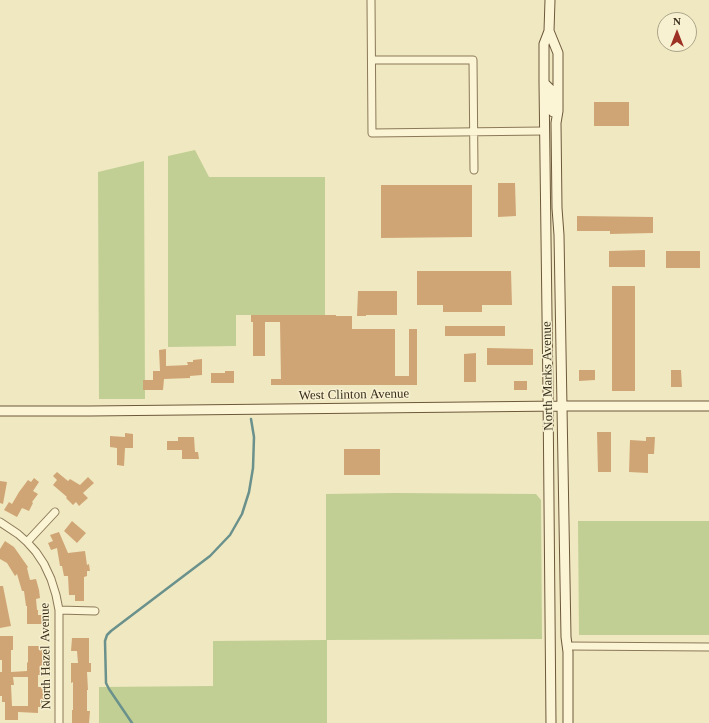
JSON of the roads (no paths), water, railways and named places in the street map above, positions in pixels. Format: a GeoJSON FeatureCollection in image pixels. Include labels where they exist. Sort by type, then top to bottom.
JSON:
{"type":"FeatureCollection","features":[{"type":"Feature","properties":{"kind":"main road","name":"North Marks Avenue"},"geometry":{"type":"LineString","coordinates":[[550,0],[549,30],[544,44],[550,723]]}},
{"type":"Feature","properties":{"kind":"main road","name":"North Marks Avenue"},"geometry":{"type":"LineString","coordinates":[[549,30],[558,53],[558,111],[556,123],[557,208],[560,254],[566,637],[568,652],[568,723]]}},
{"type":"Feature","properties":{"kind":"main road"},"geometry":{"type":"LineString","coordinates":[[544,84],[550,89],[552,108],[556,123]]}},
{"type":"Feature","properties":{"kind":"main road","name":"West Clinton Avenue"},"geometry":{"type":"LineString","coordinates":[[0,411],[709,406]]}},
{"type":"Feature","properties":{"kind":"street"},"geometry":{"type":"LineString","coordinates":[[371,0],[372,133],[544,131]]}},
{"type":"Feature","properties":{"kind":"street"},"geometry":{"type":"LineString","coordinates":[[372,60],[473,60],[474,170]]}},
{"type":"Feature","properties":{"kind":"street"},"geometry":{"type":"LineString","coordinates":[[27,542],[55,512]]}},
{"type":"Feature","properties":{"kind":"street","name":"North Hazel Avenue"},"geometry":{"type":"LineString","coordinates":[[0,522],[18,534],[36,552],[51,579],[56,595],[59,610],[58,723]]}},
{"type":"Feature","properties":{"kind":"street"},"geometry":{"type":"LineString","coordinates":[[59,610],[95,611]]}},
{"type":"Feature","properties":{"kind":"street"},"geometry":{"type":"LineString","coordinates":[[567,646],[709,647]]}},
{"type":"Feature","properties":{"kind":"waterway"},"geometry":{"type":"LineString","coordinates":[[132,723],[106,683],[105,641],[107,635],[210,556],[230,535],[242,514],[249,492],[253,468],[254,437],[251,419]]}}]}
